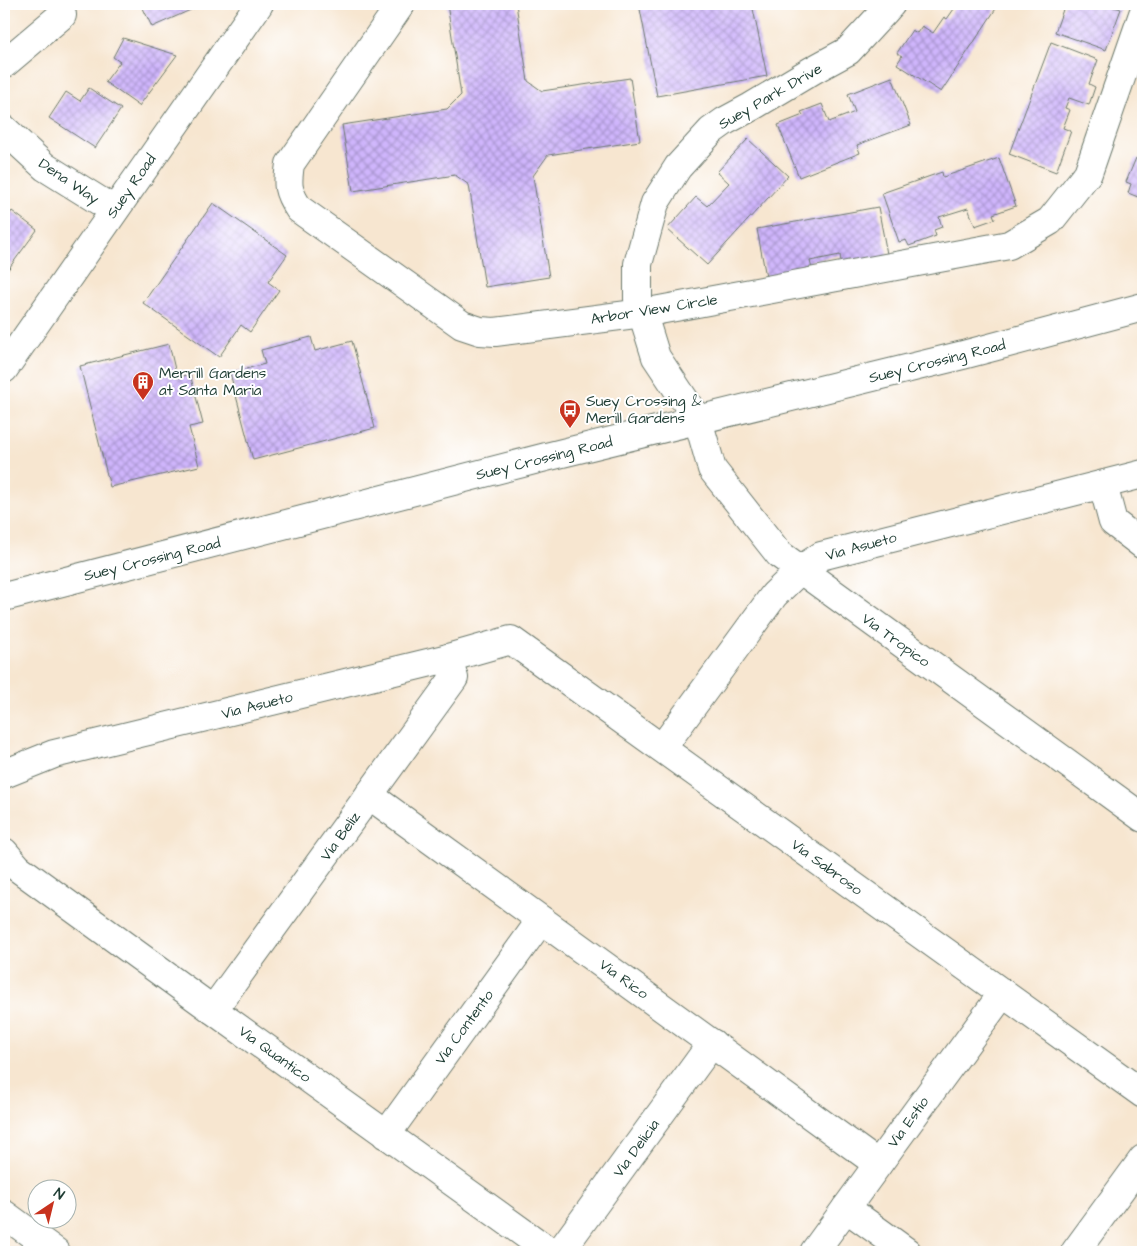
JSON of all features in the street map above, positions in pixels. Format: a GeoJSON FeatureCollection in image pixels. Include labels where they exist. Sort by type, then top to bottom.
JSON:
{"type":"FeatureCollection","features":[{"type":"Feature","properties":{"kind":"street","name":"Suey Road"},"geometry":{"type":"LineString","coordinates":[[4,368],[259,4]]}},
{"type":"Feature","properties":{"kind":"street","name":"Arbor View Circle"},"geometry":{"type":"LineString","coordinates":[[401,4],[290,164],[287,182],[291,198],[299,209],[462,325],[495,332],[643,313],[1010,244],[1050,221],[1088,173],[1143,14]]}},
{"type":"Feature","properties":{"kind":"street","name":"Suey Park Drive"},"geometry":{"type":"LineString","coordinates":[[698,420],[656,357],[638,299],[638,264],[655,203],[678,167],[711,131],[725,121],[848,51],[891,4]]}},
{"type":"Feature","properties":{"kind":"street"},"geometry":{"type":"LineString","coordinates":[[4,64],[62,14]]}},
{"type":"Feature","properties":{"kind":"street","name":"Dena Way"},"geometry":{"type":"LineString","coordinates":[[4,129],[45,167],[114,210]]}},
{"type":"Feature","properties":{"kind":"street","name":"Suey Crossing Road"},"geometry":{"type":"LineString","coordinates":[[4,597],[546,457],[963,355],[1143,307]]}},
{"type":"Feature","properties":{"kind":"street","name":"Via Tropico"},"geometry":{"type":"LineString","coordinates":[[698,420],[712,469],[779,554],[1143,818]]}},
{"type":"Feature","properties":{"kind":"street","name":"Via Asueto"},"geometry":{"type":"LineString","coordinates":[[662,748],[774,595],[800,570],[821,556],[1143,474]]}},
{"type":"Feature","properties":{"kind":"street"},"geometry":{"type":"LineString","coordinates":[[1103,485],[1113,522],[1143,545]]}},
{"type":"Feature","properties":{"kind":"street","name":"Via Asueto"},"geometry":{"type":"LineString","coordinates":[[4,774],[54,754],[448,658],[511,640]]}},
{"type":"Feature","properties":{"kind":"street","name":"Via Sabroso"},"geometry":{"type":"LineString","coordinates":[[511,640],[1143,1094]]}},
{"type":"Feature","properties":{"kind":"street","name":"Via Beliz"},"geometry":{"type":"LineString","coordinates":[[214,1010],[454,678],[448,658]]}},
{"type":"Feature","properties":{"kind":"street","name":"Via Rico"},"geometry":{"type":"LineString","coordinates":[[369,795],[878,1164]]}},
{"type":"Feature","properties":{"kind":"street","name":"Via Quantico"},"geometry":{"type":"LineString","coordinates":[[4,852],[18,868],[550,1252]]}},
{"type":"Feature","properties":{"kind":"street","name":"Via Contento"},"geometry":{"type":"LineString","coordinates":[[386,1135],[541,920]]}},
{"type":"Feature","properties":{"kind":"street","name":"Via Estio"},"geometry":{"type":"LineString","coordinates":[[814,1252],[1003,993]]}},
{"type":"Feature","properties":{"kind":"street","name":"Via Delicia"},"geometry":{"type":"LineString","coordinates":[[560,1252],[712,1043]]}},
{"type":"Feature","properties":{"kind":"street"},"geometry":{"type":"LineString","coordinates":[[1075,1252],[1143,1159]]}},
{"type":"Feature","properties":{"kind":"street"},"geometry":{"type":"LineString","coordinates":[[846,1208],[907,1252]]}},
{"type":"Feature","properties":{"kind":"street"},"geometry":{"type":"LineString","coordinates":[[4,1214],[56,1252]]}},
{"type":"Feature","properties":{"kind":"building"},"geometry":{"type":"Polygon","coordinates":[[[141,4],[204,4],[152,27],[141,4]]]}},
{"type":"Feature","properties":{"kind":"building"},"geometry":{"type":"Polygon","coordinates":[[[447,4],[516,4],[528,81],[542,91],[630,78],[640,141],[548,155],[533,176],[549,277],[485,287],[469,185],[455,175],[353,191],[342,125],[447,109],[461,95],[447,4]]]}},
{"type":"Feature","properties":{"kind":"building"},"geometry":{"type":"Polygon","coordinates":[[[639,4],[752,4],[767,76],[657,96],[639,4]]]}},
{"type":"Feature","properties":{"kind":"building"},"geometry":{"type":"Polygon","coordinates":[[[946,4],[999,4],[941,92],[897,64],[902,56],[897,53],[912,30],[917,33],[922,26],[933,33],[944,17],[947,19],[954,9],[946,4]]]}},
{"type":"Feature","properties":{"kind":"building"},"geometry":{"type":"Polygon","coordinates":[[[1065,4],[1107,4],[1121,9],[1106,50],[1055,32],[1065,4]]]}},
{"type":"Feature","properties":{"kind":"building"},"geometry":{"type":"Polygon","coordinates":[[[123,38],[177,55],[139,106],[105,82],[120,62],[113,57],[123,38]]]}},
{"type":"Feature","properties":{"kind":"building"},"geometry":{"type":"Polygon","coordinates":[[[1051,42],[1098,60],[1089,84],[1095,87],[1089,105],[1069,98],[1065,108],[1070,110],[1063,128],[1071,131],[1056,172],[1009,154],[1051,42]]]}},
{"type":"Feature","properties":{"kind":"building"},"geometry":{"type":"Polygon","coordinates":[[[892,77],[911,125],[857,145],[860,153],[799,177],[778,125],[803,115],[801,112],[822,104],[829,122],[855,112],[848,94],[892,77]]]}},
{"type":"Feature","properties":{"kind":"building"},"geometry":{"type":"Polygon","coordinates":[[[89,88],[121,109],[95,148],[49,118],[66,92],[80,101],[89,88]]]}},
{"type":"Feature","properties":{"kind":"building"},"geometry":{"type":"Polygon","coordinates":[[[748,139],[788,176],[707,265],[667,229],[696,197],[707,206],[729,183],[717,172],[748,139]]]}},
{"type":"Feature","properties":{"kind":"building"},"geometry":{"type":"Polygon","coordinates":[[[999,158],[1016,206],[993,214],[995,219],[975,226],[968,208],[939,217],[942,227],[934,230],[936,236],[909,246],[906,240],[899,242],[882,193],[942,172],[943,177],[999,158]]]}},
{"type":"Feature","properties":{"kind":"building"},"geometry":{"type":"Polygon","coordinates":[[[1136,158],[1143,161],[1143,199],[1128,193],[1131,184],[1126,182],[1136,158]]]}},
{"type":"Feature","properties":{"kind":"building"},"geometry":{"type":"Polygon","coordinates":[[[213,203],[287,255],[268,282],[279,290],[250,332],[241,325],[219,357],[143,303],[213,203]]]}},
{"type":"Feature","properties":{"kind":"building"},"geometry":{"type":"Polygon","coordinates":[[[878,207],[888,259],[842,267],[840,255],[810,261],[812,269],[766,277],[757,229],[878,207]]]}},
{"type":"Feature","properties":{"kind":"building"},"geometry":{"type":"Polygon","coordinates":[[[12,211],[37,230],[4,275],[4,222],[12,211]]]}},
{"type":"Feature","properties":{"kind":"building"},"geometry":{"type":"Polygon","coordinates":[[[311,337],[315,351],[352,341],[375,428],[253,460],[230,373],[265,364],[261,350],[311,337]]]}},
{"type":"Feature","properties":{"kind":"building","name":"Merrill Gardens at Santa Maria"},"geometry":{"type":"Polygon","coordinates":[[[169,344],[177,378],[190,374],[203,424],[189,427],[199,466],[110,487],[80,366],[169,344]]]}},
{"type":"Feature","properties":{"kind":"place","name":"Merrill Gardens at Santa Maria"},"geometry":{"type":"Point","coordinates":[143,401]}},
{"type":"Feature","properties":{"kind":"place","name":"Suey Crossing & Merill Gardens"},"geometry":{"type":"Point","coordinates":[570,429]}}]}
